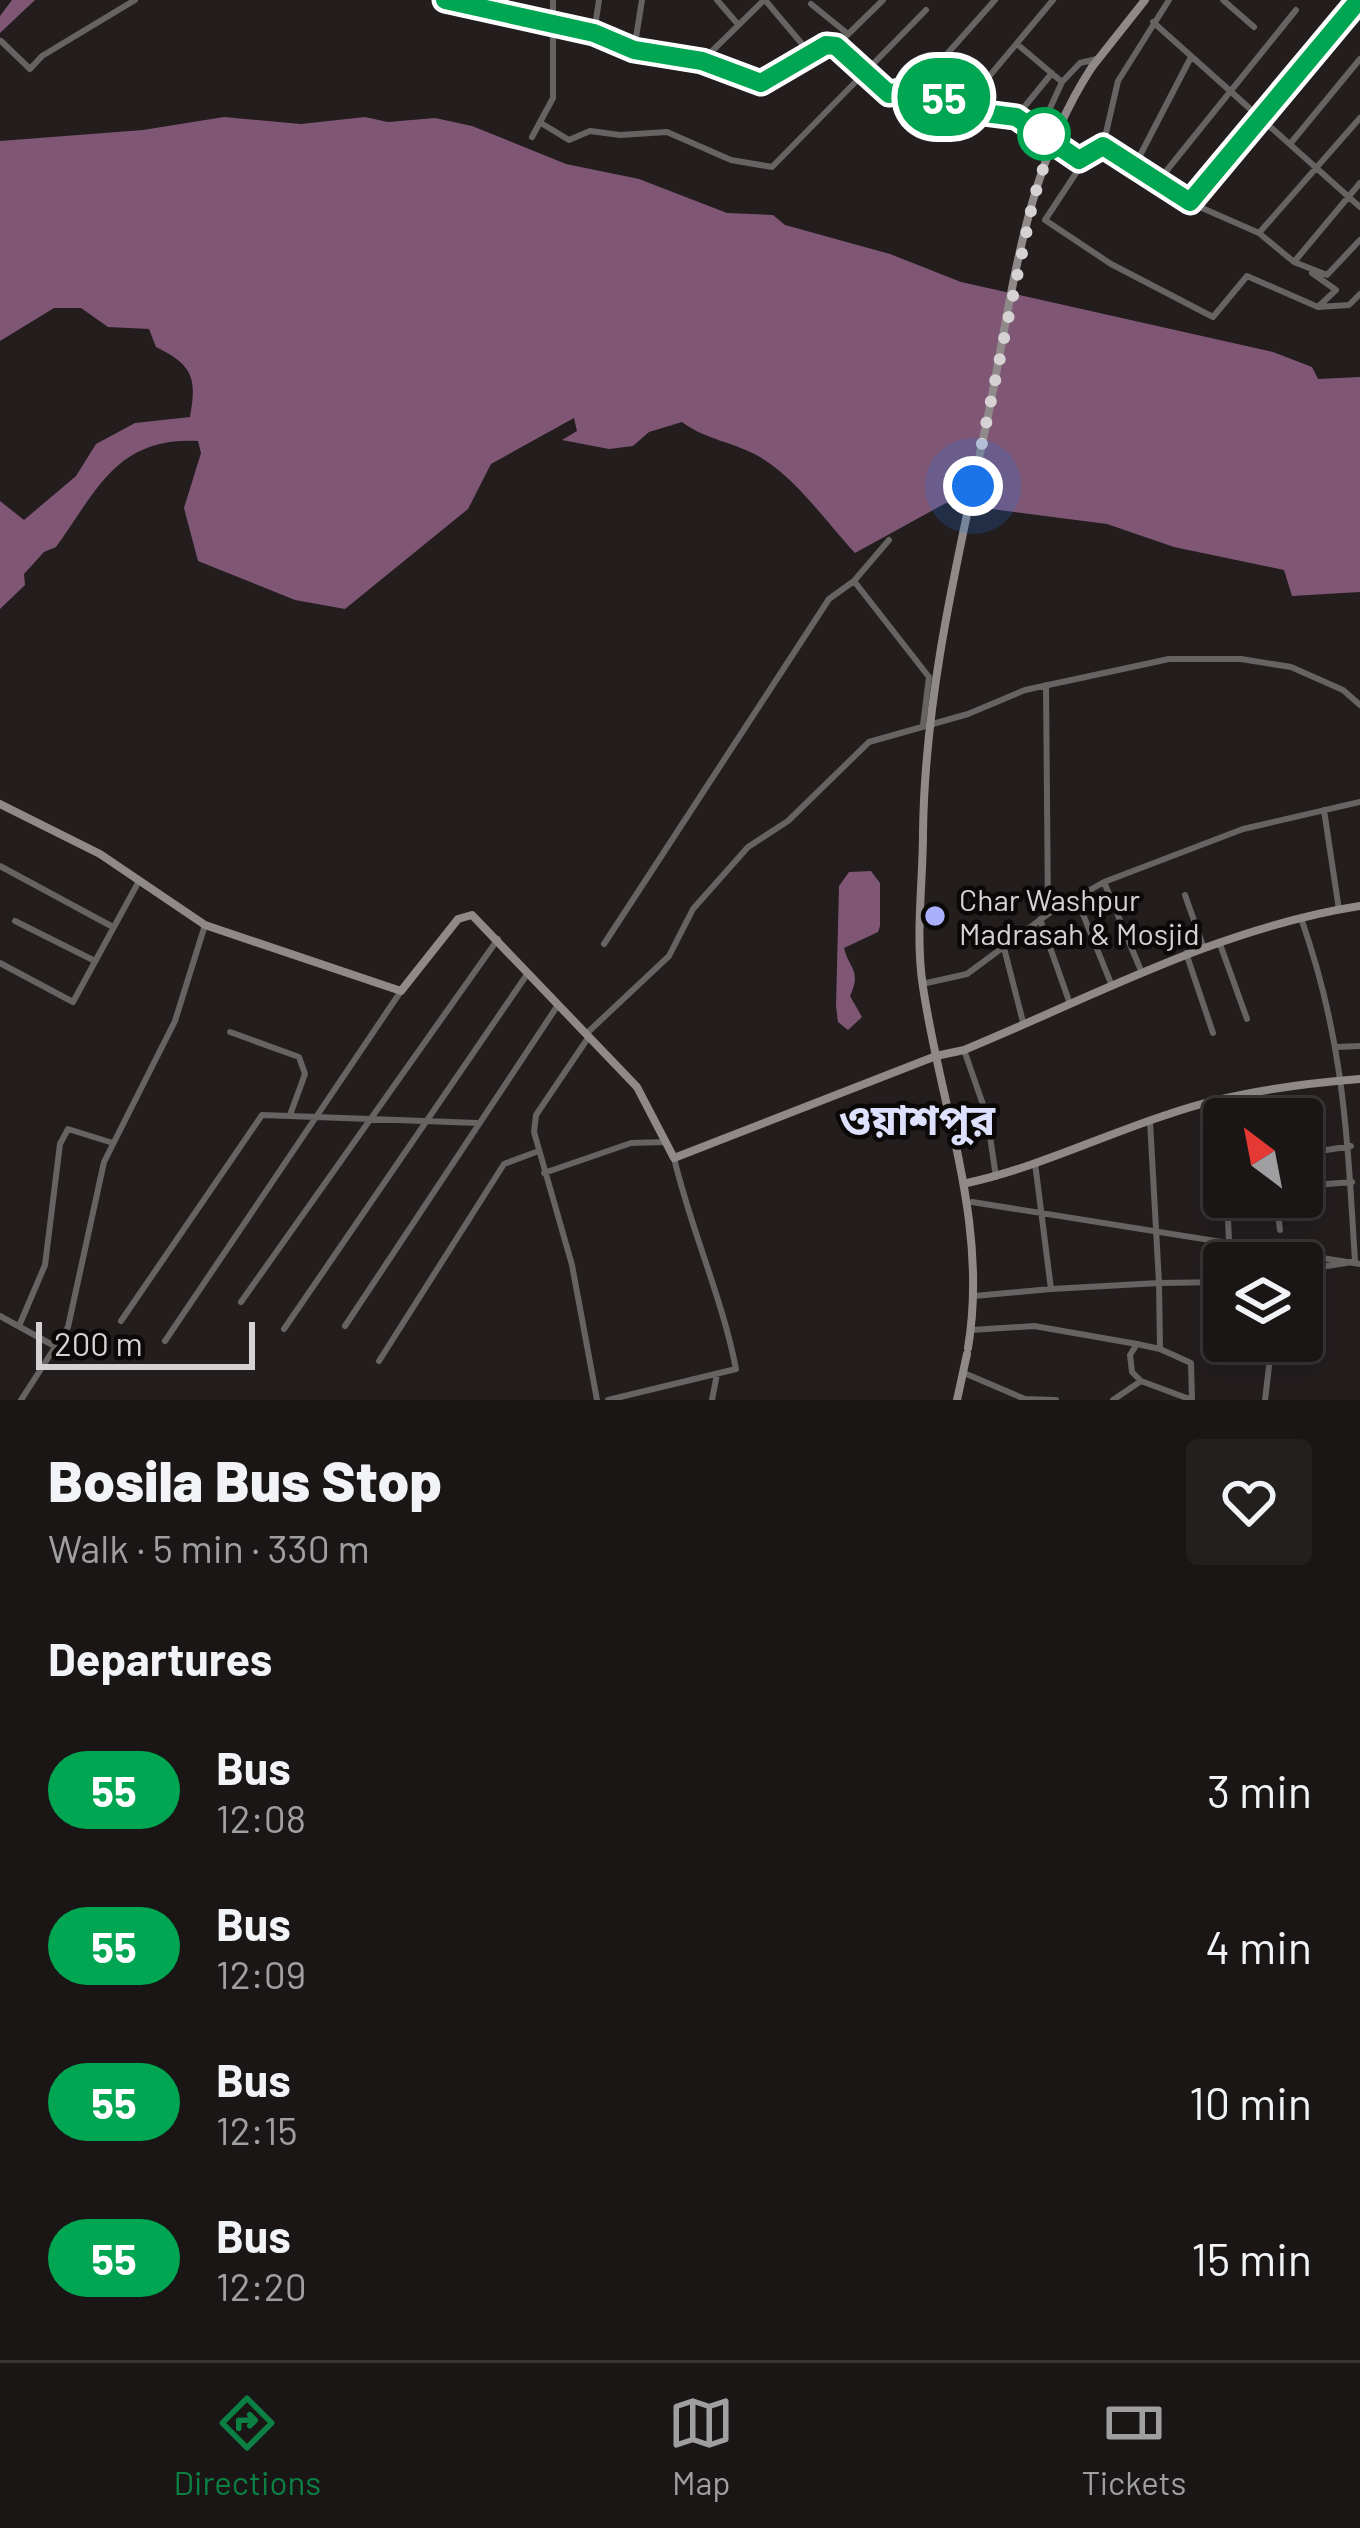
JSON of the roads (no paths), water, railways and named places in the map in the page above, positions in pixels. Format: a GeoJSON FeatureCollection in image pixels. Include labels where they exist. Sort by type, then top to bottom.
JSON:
{"type":"FeatureCollection","features":[{"type":"Feature","properties":{"kind":"street"},"geometry":{"type":"LineString","coordinates":[[1,40],[30,69],[42,56],[135,0]]}},
{"type":"Feature","properties":{"kind":"street"},"geometry":{"type":"LineString","coordinates":[[447,0],[594,33],[634,50],[702,61],[767,82],[818,45],[836,46],[889,94],[922,83],[995,0]]}},
{"type":"Feature","properties":{"kind":"street"},"geometry":{"type":"LineString","coordinates":[[495,10],[498,0]]}},
{"type":"Feature","properties":{"kind":"street"},"geometry":{"type":"LineString","coordinates":[[532,137],[553,98],[553,0]]}},
{"type":"Feature","properties":{"kind":"street"},"geometry":{"type":"LineString","coordinates":[[594,33],[599,0]]}},
{"type":"Feature","properties":{"kind":"street"},"geometry":{"type":"LineString","coordinates":[[634,50],[642,0]]}},
{"type":"Feature","properties":{"kind":"street"},"geometry":{"type":"LineString","coordinates":[[717,0],[736,22]]}},
{"type":"Feature","properties":{"kind":"street"},"geometry":{"type":"LineString","coordinates":[[702,61],[736,22],[764,0],[808,51]]}},
{"type":"Feature","properties":{"kind":"street"},"geometry":{"type":"LineString","coordinates":[[836,46],[883,0]]}},
{"type":"Feature","properties":{"kind":"street"},"geometry":{"type":"LineString","coordinates":[[961,110],[1053,0]]}},
{"type":"Feature","properties":{"kind":"street"},"geometry":{"type":"LineString","coordinates":[[957,1400],[974,1296],[967,1183],[922,984],[923,832],[935,670],[1029,216],[1058,124],[1095,63],[1145,0]]}},
{"type":"Feature","properties":{"kind":"street"},"geometry":{"type":"LineString","coordinates":[[1169,0],[1118,81],[1103,146],[1084,161],[1045,220],[1088,250],[1214,317],[1247,276],[1318,308],[1349,305],[1360,294]]}},
{"type":"Feature","properties":{"kind":"street"},"geometry":{"type":"LineString","coordinates":[[1222,0],[1254,26]]}},
{"type":"Feature","properties":{"kind":"street"},"geometry":{"type":"LineString","coordinates":[[1190,202],[1359,0]]}},
{"type":"Feature","properties":{"kind":"street"},"geometry":{"type":"LineString","coordinates":[[812,4],[848,34]]}},
{"type":"Feature","properties":{"kind":"street"},"geometry":{"type":"LineString","coordinates":[[541,123],[569,140],[590,131],[620,135],[667,131],[731,160],[772,166],[926,10]]}},
{"type":"Feature","properties":{"kind":"street"},"geometry":{"type":"LineString","coordinates":[[1159,180],[1296,10]]}},
{"type":"Feature","properties":{"kind":"street"},"geometry":{"type":"LineString","coordinates":[[1153,22],[1360,207]]}},
{"type":"Feature","properties":{"kind":"street"},"geometry":{"type":"LineString","coordinates":[[1017,44],[1062,82]]}},
{"type":"Feature","properties":{"kind":"street"},"geometry":{"type":"LineString","coordinates":[[1135,165],[1190,58]]}},
{"type":"Feature","properties":{"kind":"street"},"geometry":{"type":"LineString","coordinates":[[1290,144],[1360,59]]}},
{"type":"Feature","properties":{"kind":"street"},"geometry":{"type":"LineString","coordinates":[[1046,117],[1062,82],[1081,63],[1095,63]]}},
{"type":"Feature","properties":{"kind":"street"},"geometry":{"type":"LineString","coordinates":[[1016,117],[1053,72]]}},
{"type":"Feature","properties":{"kind":"street"},"geometry":{"type":"LineString","coordinates":[[922,83],[961,110],[1016,117],[1084,161]]}},
{"type":"Feature","properties":{"kind":"street"},"geometry":{"type":"LineString","coordinates":[[1259,233],[1314,164],[1360,118]]}},
{"type":"Feature","properties":{"kind":"street"},"geometry":{"type":"LineString","coordinates":[[1103,146],[1190,202],[1259,233],[1312,271],[1327,275],[1360,240]]}},
{"type":"Feature","properties":{"kind":"street"},"geometry":{"type":"LineString","coordinates":[[1294,262],[1360,183]]}},
{"type":"Feature","properties":{"kind":"street"},"geometry":{"type":"LineString","coordinates":[[1312,271],[1336,290],[1318,308]]}},
{"type":"Feature","properties":{"kind":"street"},"geometry":{"type":"LineString","coordinates":[[604,944],[829,599],[854,581],[889,540]]}},
{"type":"Feature","properties":{"kind":"street"},"geometry":{"type":"LineString","coordinates":[[854,581],[929,676],[923,725]]}},
{"type":"Feature","properties":{"kind":"street"},"geometry":{"type":"LineString","coordinates":[[597,1400],[572,1265],[537,1152],[536,1114],[587,1036],[669,956],[693,909],[748,848],[788,821],[869,742],[1046,685],[1169,658],[1241,659],[1291,667],[1343,690],[1360,704]]}},
{"type":"Feature","properties":{"kind":"street"},"geometry":{"type":"LineString","coordinates":[[1046,685],[1048,914]]}},
{"type":"Feature","properties":{"kind":"street"},"geometry":{"type":"LineString","coordinates":[[922,984],[967,974],[1048,914],[1104,882],[1243,829],[1360,802]]}},
{"type":"Feature","properties":{"kind":"street"},"geometry":{"type":"LineString","coordinates":[[1,806],[100,854],[205,925],[401,991]]}},
{"type":"Feature","properties":{"kind":"street"},"geometry":{"type":"LineString","coordinates":[[1324,809],[1339,910]]}},
{"type":"Feature","properties":{"kind":"street"},"geometry":{"type":"LineString","coordinates":[[0,866],[113,928]]}},
{"type":"Feature","properties":{"kind":"street"},"geometry":{"type":"LineString","coordinates":[[0,963],[73,1002],[139,881]]}},
{"type":"Feature","properties":{"kind":"street"},"geometry":{"type":"LineString","coordinates":[[1104,882],[1142,975]]}},
{"type":"Feature","properties":{"kind":"street"},"geometry":{"type":"LineString","coordinates":[[1185,895],[1203,946]]}},
{"type":"Feature","properties":{"kind":"street"},"geometry":{"type":"LineString","coordinates":[[1076,897],[1112,986]]}},
{"type":"Feature","properties":{"kind":"street"},"geometry":{"type":"LineString","coordinates":[[674,1158],[936,1056],[964,1050],[1203,946],[1301,916],[1360,906]]}},
{"type":"Feature","properties":{"kind":"street"},"geometry":{"type":"LineString","coordinates":[[166,1341],[401,991],[464,913],[498,939],[638,1087],[668,1142],[690,1226],[728,1326],[736,1370],[608,1400]]}},
{"type":"Feature","properties":{"kind":"street"},"geometry":{"type":"LineString","coordinates":[[1301,916],[1320,966],[1343,1080],[1358,1262]]}},
{"type":"Feature","properties":{"kind":"street"},"geometry":{"type":"LineString","coordinates":[[1040,920],[1069,1001]]}},
{"type":"Feature","properties":{"kind":"street"},"geometry":{"type":"LineString","coordinates":[[15,922],[95,961]]}},
{"type":"Feature","properties":{"kind":"street"},"geometry":{"type":"LineString","coordinates":[[21,1400],[68,1327],[112,1143],[175,1021],[205,925]]}},
{"type":"Feature","properties":{"kind":"street"},"geometry":{"type":"LineString","coordinates":[[241,1302],[498,939]]}},
{"type":"Feature","properties":{"kind":"street"},"geometry":{"type":"LineString","coordinates":[[1219,941],[1247,1019]]}},
{"type":"Feature","properties":{"kind":"street"},"geometry":{"type":"LineString","coordinates":[[1004,948],[1024,1022]]}},
{"type":"Feature","properties":{"kind":"street"},"geometry":{"type":"LineString","coordinates":[[1186,953],[1214,1034]]}},
{"type":"Feature","properties":{"kind":"street"},"geometry":{"type":"LineString","coordinates":[[284,1329],[528,973]]}},
{"type":"Feature","properties":{"kind":"street"},"geometry":{"type":"LineString","coordinates":[[345,1326],[558,1006]]}},
{"type":"Feature","properties":{"kind":"street"},"geometry":{"type":"LineString","coordinates":[[230,1032],[299,1058],[304,1074],[290,1115]]}},
{"type":"Feature","properties":{"kind":"street"},"geometry":{"type":"LineString","coordinates":[[1337,1047],[1360,1046]]}},
{"type":"Feature","properties":{"kind":"street"},"geometry":{"type":"LineString","coordinates":[[964,1050],[987,1116],[996,1177]]}},
{"type":"Feature","properties":{"kind":"street"},"geometry":{"type":"LineString","coordinates":[[1235,1098],[1360,1079]]}},
{"type":"Feature","properties":{"kind":"street"},"geometry":{"type":"LineString","coordinates":[[967,1183],[1203,1106]]}},
{"type":"Feature","properties":{"kind":"street"},"geometry":{"type":"LineString","coordinates":[[121,1321],[262,1115],[478,1123]]}},
{"type":"Feature","properties":{"kind":"street"},"geometry":{"type":"LineString","coordinates":[[1150,1121],[1160,1349]]}},
{"type":"Feature","properties":{"kind":"street"},"geometry":{"type":"LineString","coordinates":[[19,1326],[45,1265],[59,1144],[68,1129],[112,1143]]}},
{"type":"Feature","properties":{"kind":"street"},"geometry":{"type":"LineString","coordinates":[[544,1173],[631,1143],[668,1142]]}},
{"type":"Feature","properties":{"kind":"street"},"geometry":{"type":"LineString","coordinates":[[1323,1151],[1351,1146]]}},
{"type":"Feature","properties":{"kind":"street"},"geometry":{"type":"LineString","coordinates":[[380,1360],[505,1164],[537,1152]]}},
{"type":"Feature","properties":{"kind":"street"},"geometry":{"type":"LineString","coordinates":[[1035,1163],[1051,1289]]}},
{"type":"Feature","properties":{"kind":"street"},"geometry":{"type":"LineString","coordinates":[[1323,1184],[1353,1182]]}},
{"type":"Feature","properties":{"kind":"street"},"geometry":{"type":"LineString","coordinates":[[972,1202],[1230,1242],[1228,1218]]}},
{"type":"Feature","properties":{"kind":"street"},"geometry":{"type":"LineString","coordinates":[[1279,1218],[1280,1230]]}},
{"type":"Feature","properties":{"kind":"street"},"geometry":{"type":"LineString","coordinates":[[1323,1257],[1358,1262]]}},
{"type":"Feature","properties":{"kind":"street"},"geometry":{"type":"LineString","coordinates":[[1323,1267],[1358,1262]]}},
{"type":"Feature","properties":{"kind":"street"},"geometry":{"type":"LineString","coordinates":[[974,1296],[1203,1282]]}},
{"type":"Feature","properties":{"kind":"street"},"geometry":{"type":"LineString","coordinates":[[0,1316],[58,1348]]}},
{"type":"Feature","properties":{"kind":"street"},"geometry":{"type":"LineString","coordinates":[[971,1330],[1063,1328],[1137,1344],[1160,1349],[1191,1363],[1192,1400],[1142,1381],[1132,1372],[1130,1355],[1137,1344]]}},
{"type":"Feature","properties":{"kind":"street"},"geometry":{"type":"LineString","coordinates":[[1265,1400],[1270,1362]]}},
{"type":"Feature","properties":{"kind":"street"},"geometry":{"type":"LineString","coordinates":[[964,1373],[1025,1399],[1056,1400]]}},
{"type":"Feature","properties":{"kind":"street"},"geometry":{"type":"LineString","coordinates":[[712,1400],[717,1374]]}},
{"type":"Feature","properties":{"kind":"street"},"geometry":{"type":"LineString","coordinates":[[1113,1400],[1142,1381]]}},
{"type":"Feature","properties":{"kind":"place","name":"Char Washpur Madrasah & Mosjid"},"geometry":{"type":"Point","coordinates":[935,916]}},
{"type":"Feature","properties":{"kind":"district","name":"ওয়াশপুর"},"geometry":{"type":"Point","coordinates":[917,1118]}}]}
